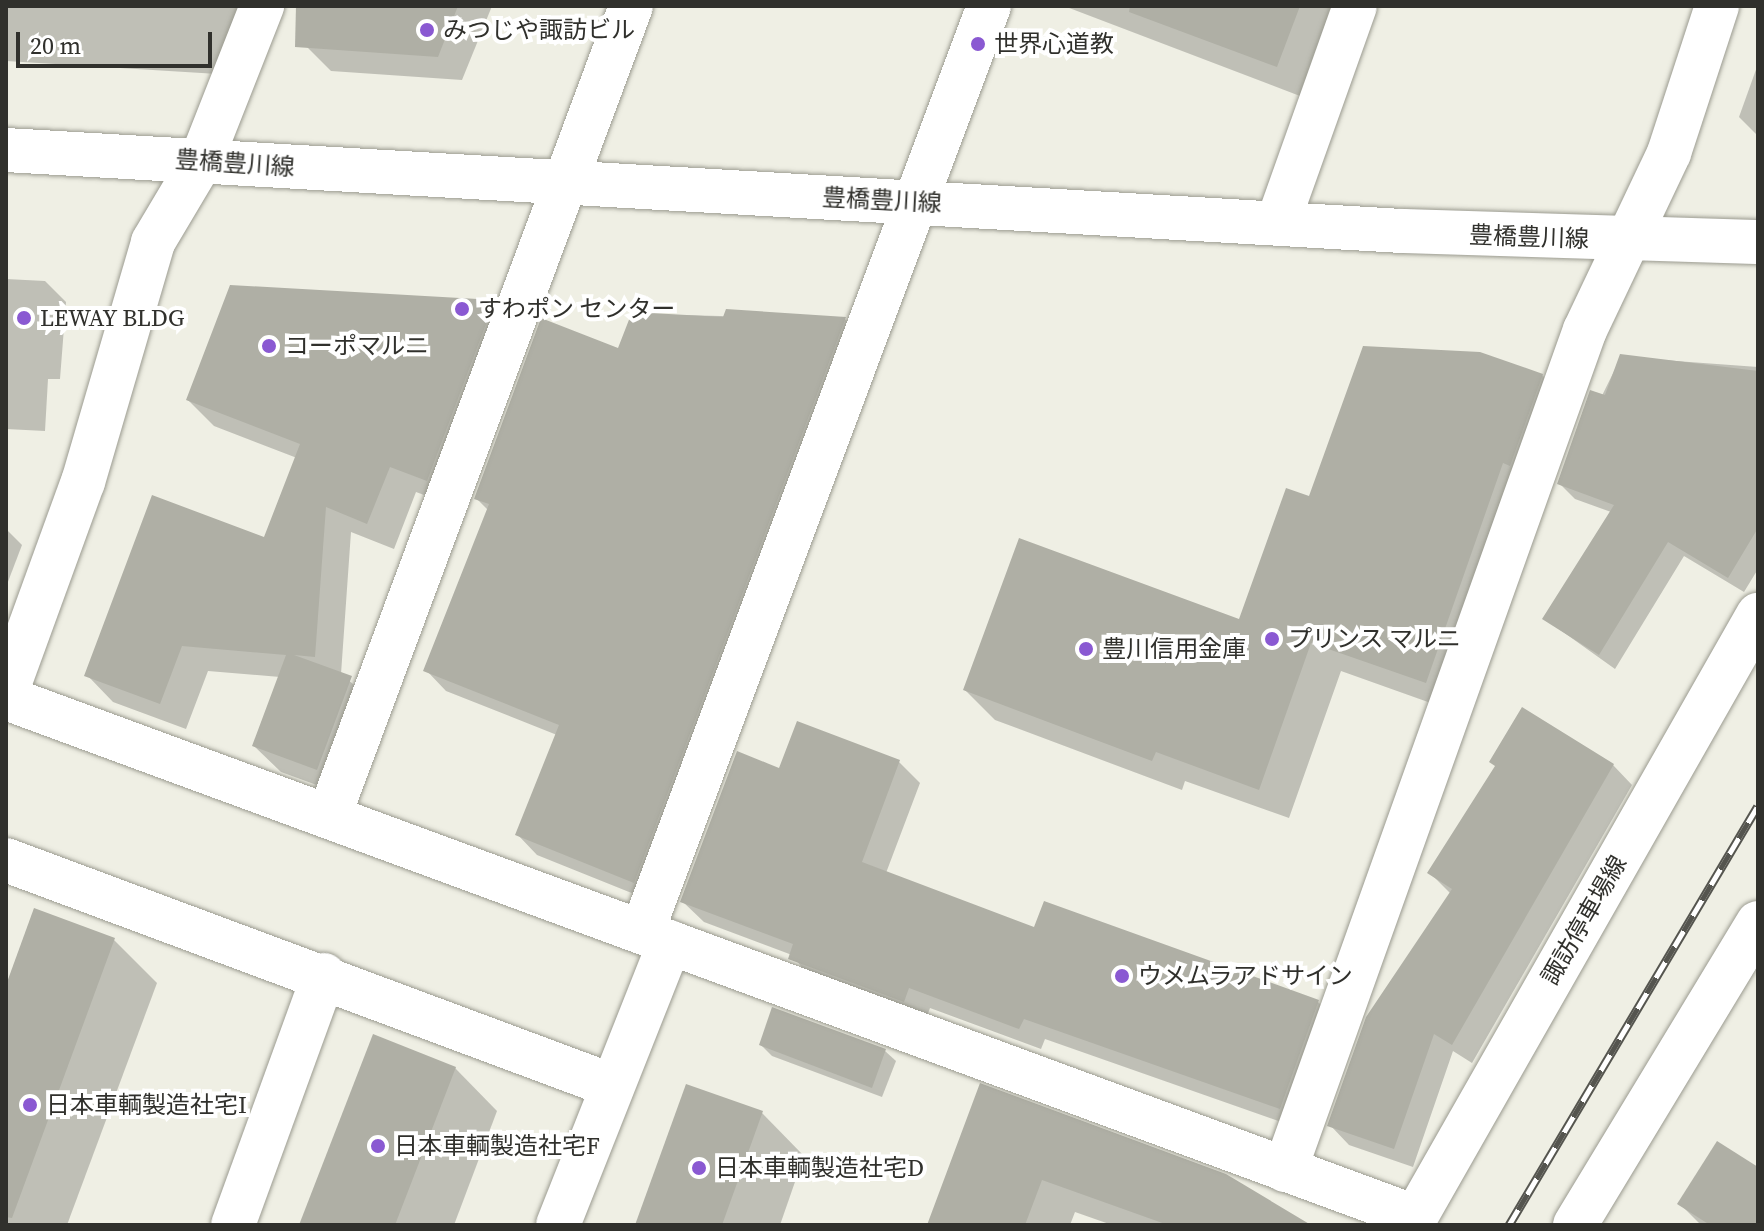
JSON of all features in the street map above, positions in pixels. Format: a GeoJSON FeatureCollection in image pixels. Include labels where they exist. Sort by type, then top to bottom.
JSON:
{"type":"FeatureCollection","features":[{"type":"Feature","properties":{"kind":"street"},"geometry":{"type":"LineString","coordinates":[[262,6],[201,161],[153,242],[83,482],[6,695],[1285,1170],[1413,1221]]}},
{"type":"Feature","properties":{"kind":"street"},"geometry":{"type":"LineString","coordinates":[[329,816],[631,6]]}},
{"type":"Feature","properties":{"kind":"street"},"geometry":{"type":"LineString","coordinates":[[558,1225],[610,1085],[656,937],[914,202],[989,6]]}},
{"type":"Feature","properties":{"kind":"street"},"geometry":{"type":"LineString","coordinates":[[1278,222],[1355,6]]}},
{"type":"Feature","properties":{"kind":"street"},"geometry":{"type":"LineString","coordinates":[[1285,1170],[1585,330],[1624,240],[1669,153],[1717,6]]}},
{"type":"Feature","properties":{"kind":"street","name":"豊橋豊川線"},"geometry":{"type":"LineString","coordinates":[[6,150],[1278,222],[1624,240],[1758,242]]}},
{"type":"Feature","properties":{"kind":"street","name":"諏訪停車場線"},"geometry":{"type":"LineString","coordinates":[[1413,1221],[1758,615]]}},
{"type":"Feature","properties":{"kind":"street"},"geometry":{"type":"LineString","coordinates":[[6,860],[324,975],[610,1085]]}},
{"type":"Feature","properties":{"kind":"street"},"geometry":{"type":"LineString","coordinates":[[1575,1225],[1758,923]]}},
{"type":"Feature","properties":{"kind":"street"},"geometry":{"type":"LineString","coordinates":[[233,1225],[324,975]]}},
{"type":"Feature","properties":{"kind":"building"},"geometry":{"type":"Polygon","coordinates":[[[296,6],[458,6],[438,57],[295,47],[296,6]]]}},
{"type":"Feature","properties":{"kind":"building"},"geometry":{"type":"Polygon","coordinates":[[[1130,6],[1300,6],[1277,67],[1129,12],[1130,6]]]}},
{"type":"Feature","properties":{"kind":"building"},"geometry":{"type":"Polygon","coordinates":[[[230,285],[495,300],[427,481],[390,467],[367,524],[326,507],[315,657],[294,655],[352,676],[317,770],[252,746],[286,655],[182,646],[160,704],[84,676],[152,495],[264,537],[300,444],[186,400],[230,285]]]}},
{"type":"Feature","properties":{"kind":"building"},"geometry":{"type":"Polygon","coordinates":[[[726,309],[846,317],[634,883],[515,835],[559,725],[423,671],[489,504],[474,499],[541,318],[618,348],[632,312],[723,317],[726,309]]]}},
{"type":"Feature","properties":{"kind":"building"},"geometry":{"type":"Polygon","coordinates":[[[1363,346],[1480,352],[1543,374],[1510,466],[1503,463],[1426,683],[1311,643],[1259,790],[1156,752],[1152,761],[963,690],[1019,538],[1239,619],[1286,488],[1309,496],[1363,346]]]}},
{"type":"Feature","properties":{"kind":"building"},"geometry":{"type":"Polygon","coordinates":[[[1620,354],[1758,371],[1758,528],[1728,578],[1668,542],[1599,655],[1542,619],[1614,505],[1557,484],[1590,390],[1605,395],[1620,354]]]}},
{"type":"Feature","properties":{"kind":"building"},"geometry":{"type":"Polygon","coordinates":[[[1522,707],[1614,764],[1452,1045],[1434,1034],[1394,1149],[1327,1126],[1366,1017],[1452,889],[1427,873],[1495,766],[1489,762],[1522,707]]]}},
{"type":"Feature","properties":{"kind":"building"},"geometry":{"type":"Polygon","coordinates":[[[797,721],[900,760],[862,862],[1034,927],[1044,901],[1319,1000],[1280,1109],[1024,1019],[1019,1029],[909,988],[904,1002],[788,959],[793,944],[680,902],[737,751],[779,768],[797,721]]]}},
{"type":"Feature","properties":{"kind":"building","name":"日本車輌製造社宅I"},"geometry":{"type":"Polygon","coordinates":[[[34,908],[115,938],[12,1218],[6,1217],[6,985],[34,908]]]}},
{"type":"Feature","properties":{"kind":"building"},"geometry":{"type":"Polygon","coordinates":[[[772,1007],[886,1049],[872,1088],[759,1045],[772,1007]]]}},
{"type":"Feature","properties":{"kind":"building","name":"日本車輌製造社宅F"},"geometry":{"type":"Polygon","coordinates":[[[373,1034],[456,1067],[395,1225],[299,1225],[373,1034]]]}},
{"type":"Feature","properties":{"kind":"building"},"geometry":{"type":"Polygon","coordinates":[[[980,1083],[1226,1174],[1311,1225],[1168,1225],[1042,1180],[1025,1225],[927,1225],[980,1083]]]}},
{"type":"Feature","properties":{"kind":"building","name":"日本車輌製造社宅D"},"geometry":{"type":"Polygon","coordinates":[[[686,1084],[763,1111],[722,1225],[635,1225],[686,1084]]]}},
{"type":"Feature","properties":{"kind":"building"},"geometry":{"type":"Polygon","coordinates":[[[1717,1141],[1758,1167],[1758,1225],[1710,1225],[1677,1204],[1717,1141]]]}},
{"type":"Feature","properties":{"kind":"railway"},"geometry":{"type":"LineString","coordinates":[[1509,1225],[1758,806]]}},
{"type":"Feature","properties":{"kind":"place","name":"みつじや諏訪ビル"},"geometry":{"type":"Point","coordinates":[427,30]}},
{"type":"Feature","properties":{"kind":"place","name":"世界心道教"},"geometry":{"type":"Point","coordinates":[978,44]}},
{"type":"Feature","properties":{"kind":"place","name":"すわポン センター"},"geometry":{"type":"Point","coordinates":[462,309]}},
{"type":"Feature","properties":{"kind":"place","name":"LEWAY BLDG"},"geometry":{"type":"Point","coordinates":[24,318]}},
{"type":"Feature","properties":{"kind":"place","name":"コーポマルニ"},"geometry":{"type":"Point","coordinates":[269,346]}},
{"type":"Feature","properties":{"kind":"place","name":"プリンス マルニ"},"geometry":{"type":"Point","coordinates":[1272,639]}},
{"type":"Feature","properties":{"kind":"place","name":"豊川信用金庫"},"geometry":{"type":"Point","coordinates":[1086,649]}},
{"type":"Feature","properties":{"kind":"place","name":"ウメムラアドサイン"},"geometry":{"type":"Point","coordinates":[1122,976]}},
{"type":"Feature","properties":{"kind":"place","name":"日本車輌製造社宅I"},"geometry":{"type":"Point","coordinates":[30,1105]}},
{"type":"Feature","properties":{"kind":"place","name":"日本車輌製造社宅F"},"geometry":{"type":"Point","coordinates":[378,1146]}},
{"type":"Feature","properties":{"kind":"place","name":"日本車輌製造社宅D"},"geometry":{"type":"Point","coordinates":[699,1168]}}]}
